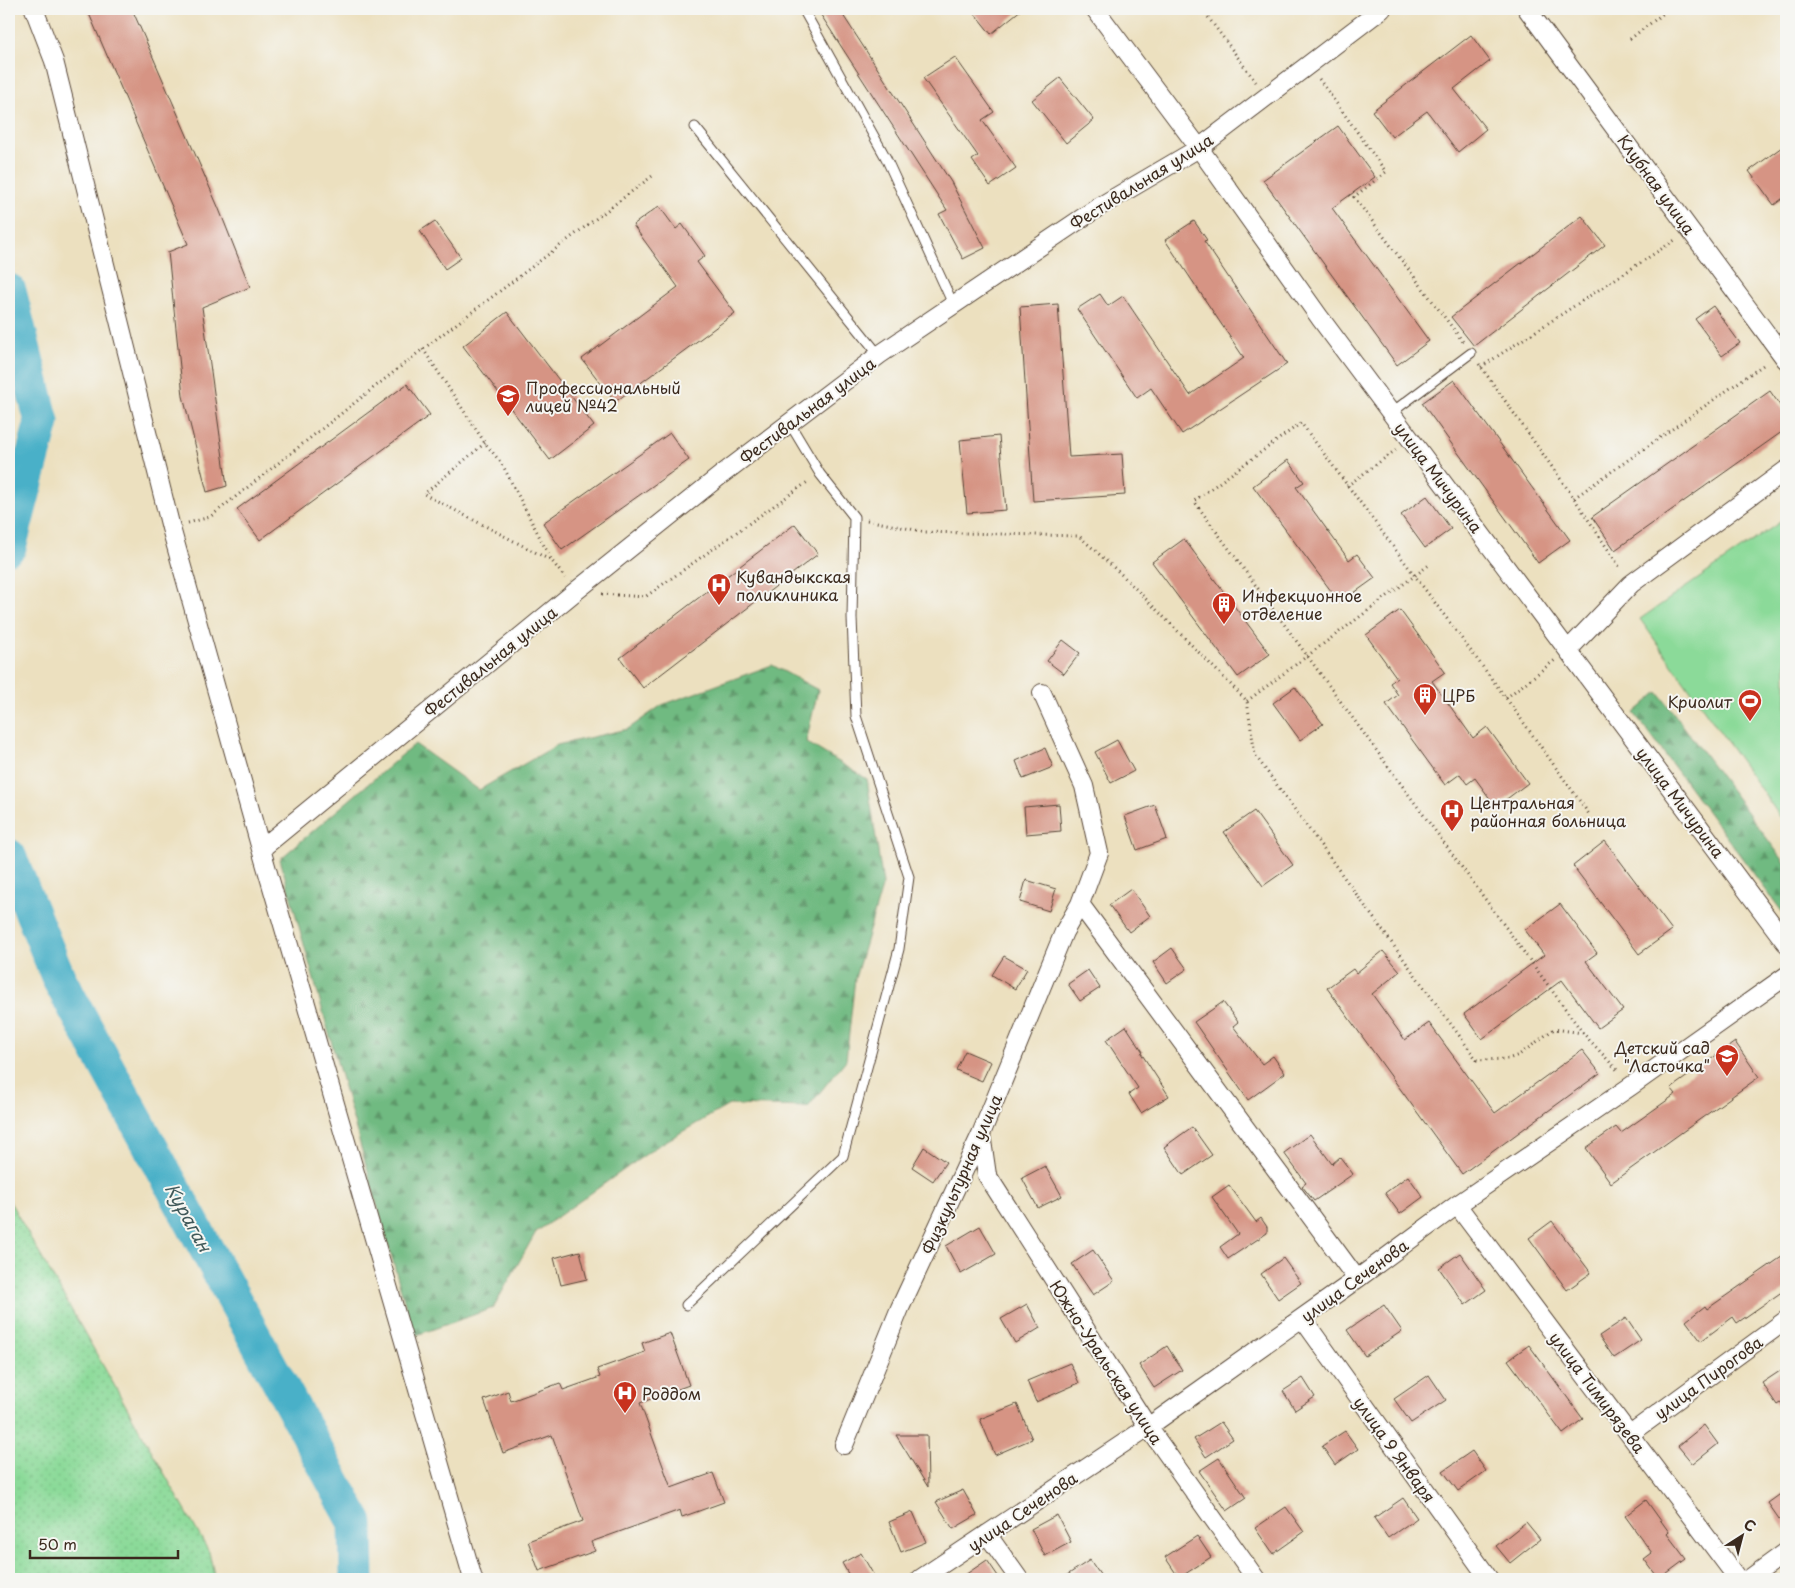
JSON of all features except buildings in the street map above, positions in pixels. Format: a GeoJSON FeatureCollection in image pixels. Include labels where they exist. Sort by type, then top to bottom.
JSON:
{"type":"FeatureCollection","features":[{"type":"Feature","properties":{"kind":"street"},"geometry":{"type":"LineString","coordinates":[[34,9],[54,60],[170,528],[260,849],[473,1579]]}},
{"type":"Feature","properties":{"kind":"street","name":"улица Мичурина"},"geometry":{"type":"LineString","coordinates":[[1095,9],[1199,148],[1325,326],[1786,943]]}},
{"type":"Feature","properties":{"kind":"street","name":"Фестивальная улица"},"geometry":{"type":"LineString","coordinates":[[260,849],[721,475],[879,356],[1097,208],[1199,148],[1382,9]]}},
{"type":"Feature","properties":{"kind":"street","name":"Клубная улица"},"geometry":{"type":"LineString","coordinates":[[1527,9],[1783,357]]}},
{"type":"Feature","properties":{"kind":"street"},"geometry":{"type":"LineString","coordinates":[[1568,650],[1631,584],[1786,470]]}},
{"type":"Feature","properties":{"kind":"street","name":"Физкультурная улица"},"geometry":{"type":"LineString","coordinates":[[844,1445],[900,1308],[981,1134],[1064,932],[1080,904],[1099,854],[1084,786],[1042,693]]}},
{"type":"Feature","properties":{"kind":"street"},"geometry":{"type":"LineString","coordinates":[[1080,904],[1357,1279]]}},
{"type":"Feature","properties":{"kind":"street","name":"улица Сеченова"},"geometry":{"type":"LineString","coordinates":[[920,1579],[1148,1427],[1357,1279],[1457,1205],[1631,1086],[1786,976]]}},
{"type":"Feature","properties":{"kind":"street","name":"Южно-Уральская улица"},"geometry":{"type":"LineString","coordinates":[[981,1134],[987,1175],[1148,1427],[1256,1579]]}},
{"type":"Feature","properties":{"kind":"street","name":"улица Тимирязева"},"geometry":{"type":"LineString","coordinates":[[1457,1205],[1738,1579]]}},
{"type":"Feature","properties":{"kind":"street","name":"улица 9 Января"},"geometry":{"type":"LineString","coordinates":[[1302,1318],[1489,1579]]}},
{"type":"Feature","properties":{"kind":"street","name":"улица Пирогова"},"geometry":{"type":"LineString","coordinates":[[1630,1434],[1786,1320]]}},
{"type":"Feature","properties":{"kind":"street"},"geometry":{"type":"LineString","coordinates":[[987,1534],[1018,1579]]}},
{"type":"Feature","properties":{"kind":"street"},"geometry":{"type":"LineString","coordinates":[[1749,1579],[1786,1552]]}},
{"type":"Feature","properties":{"kind":"lane"},"geometry":{"type":"LineString","coordinates":[[803,9],[886,158],[954,304]]}},
{"type":"Feature","properties":{"kind":"lane"},"geometry":{"type":"LineString","coordinates":[[695,127],[879,356]]}},
{"type":"Feature","properties":{"kind":"lane"},"geometry":{"type":"LineString","coordinates":[[1391,413],[1471,353]]}},
{"type":"Feature","properties":{"kind":"lane"},"geometry":{"type":"LineString","coordinates":[[686,1305],[843,1156],[899,949],[909,877],[856,716],[852,618],[854,517],[820,474],[790,424]]}},
{"type":"Feature","properties":{"kind":"path"},"geometry":{"type":"LineString","coordinates":[[1202,9],[1267,96]]}},
{"type":"Feature","properties":{"kind":"path"},"geometry":{"type":"LineString","coordinates":[[1630,39],[1669,9]]}},
{"type":"Feature","properties":{"kind":"path"},"geometry":{"type":"LineString","coordinates":[[1308,65],[1386,172],[1354,197],[1471,353],[1574,498],[1631,584]]}},
{"type":"Feature","properties":{"kind":"path"},"geometry":{"type":"LineString","coordinates":[[170,528],[210,517],[424,350],[655,174]]}},
{"type":"Feature","properties":{"kind":"path"},"geometry":{"type":"LineString","coordinates":[[1481,367],[1690,230]]}},
{"type":"Feature","properties":{"kind":"path"},"geometry":{"type":"LineString","coordinates":[[424,350],[485,443],[502,464],[552,561],[576,591],[645,597],[820,474]]}},
{"type":"Feature","properties":{"kind":"path"},"geometry":{"type":"LineString","coordinates":[[1574,498],[1783,357]]}},
{"type":"Feature","properties":{"kind":"path"},"geometry":{"type":"LineString","coordinates":[[1589,814],[1506,698],[1301,422],[1194,501],[1583,1033],[1631,1086]]}},
{"type":"Feature","properties":{"kind":"path"},"geometry":{"type":"LineString","coordinates":[[1347,486],[1411,439]]}},
{"type":"Feature","properties":{"kind":"path"},"geometry":{"type":"LineString","coordinates":[[485,443],[424,494],[552,561]]}},
{"type":"Feature","properties":{"kind":"path"},"geometry":{"type":"LineString","coordinates":[[854,517],[924,532],[1080,536],[1122,575],[1247,701],[1255,755],[1477,1060],[1508,1060],[1520,1055],[1554,1029],[1583,1033]]}},
{"type":"Feature","properties":{"kind":"path"},"geometry":{"type":"LineString","coordinates":[[1247,701],[1429,565]]}},
{"type":"Feature","properties":{"kind":"path"},"geometry":{"type":"LineString","coordinates":[[1506,698],[1568,650]]}},
{"type":"Feature","properties":{"kind":"green space","name":"Криолит"},"geometry":{"type":"Polygon","coordinates":[[[1786,518],[1786,825],[1640,619],[1786,518]]]}},
{"type":"Feature","properties":{"kind":"green space"},"geometry":{"type":"Polygon","coordinates":[[[772,665],[818,690],[806,742],[867,779],[883,884],[855,978],[846,1060],[808,1107],[729,1105],[659,1145],[536,1232],[493,1308],[414,1336],[280,859],[415,744],[479,790],[557,745],[628,729],[662,705],[772,665]]]}},
{"type":"Feature","properties":{"kind":"green space"},"geometry":{"type":"Polygon","coordinates":[[[1658,692],[1786,864],[1786,917],[1634,713],[1658,692]]]}},
{"type":"Feature","properties":{"kind":"green space"},"geometry":{"type":"Polygon","coordinates":[[[9,1200],[209,1552],[215,1579],[9,1579],[9,1200]]]}},
{"type":"Feature","properties":{"kind":"waterway","name":"Кураган"},"geometry":{"type":"LineString","coordinates":[[9,291],[42,422],[9,547]]}},
{"type":"Feature","properties":{"kind":"waterway","name":"Кураган"},"geometry":{"type":"LineString","coordinates":[[9,856],[59,979],[356,1523],[357,1579]]}},
{"type":"Feature","properties":{"kind":"place","name":"Профессиональный лицей №42"},"geometry":{"type":"Point","coordinates":[508,417]}},
{"type":"Feature","properties":{"kind":"place","name":"Кувандыкская поликлиника"},"geometry":{"type":"Point","coordinates":[719,606]}},
{"type":"Feature","properties":{"kind":"place","name":"Инфекционное отделение"},"geometry":{"type":"Point","coordinates":[1224,625]}},
{"type":"Feature","properties":{"kind":"place","name":"ЦРБ"},"geometry":{"type":"Point","coordinates":[1425,716]}},
{"type":"Feature","properties":{"kind":"place","name":"Криолит"},"geometry":{"type":"Point","coordinates":[1750,722]}},
{"type":"Feature","properties":{"kind":"place","name":"Центральная районная больница"},"geometry":{"type":"Point","coordinates":[1452,832]}},
{"type":"Feature","properties":{"kind":"place","name":"Детский сад \"Ласточка\""},"geometry":{"type":"Point","coordinates":[1727,1077]}},
{"type":"Feature","properties":{"kind":"place","name":"Роддом"},"geometry":{"type":"Point","coordinates":[625,1414]}}]}
